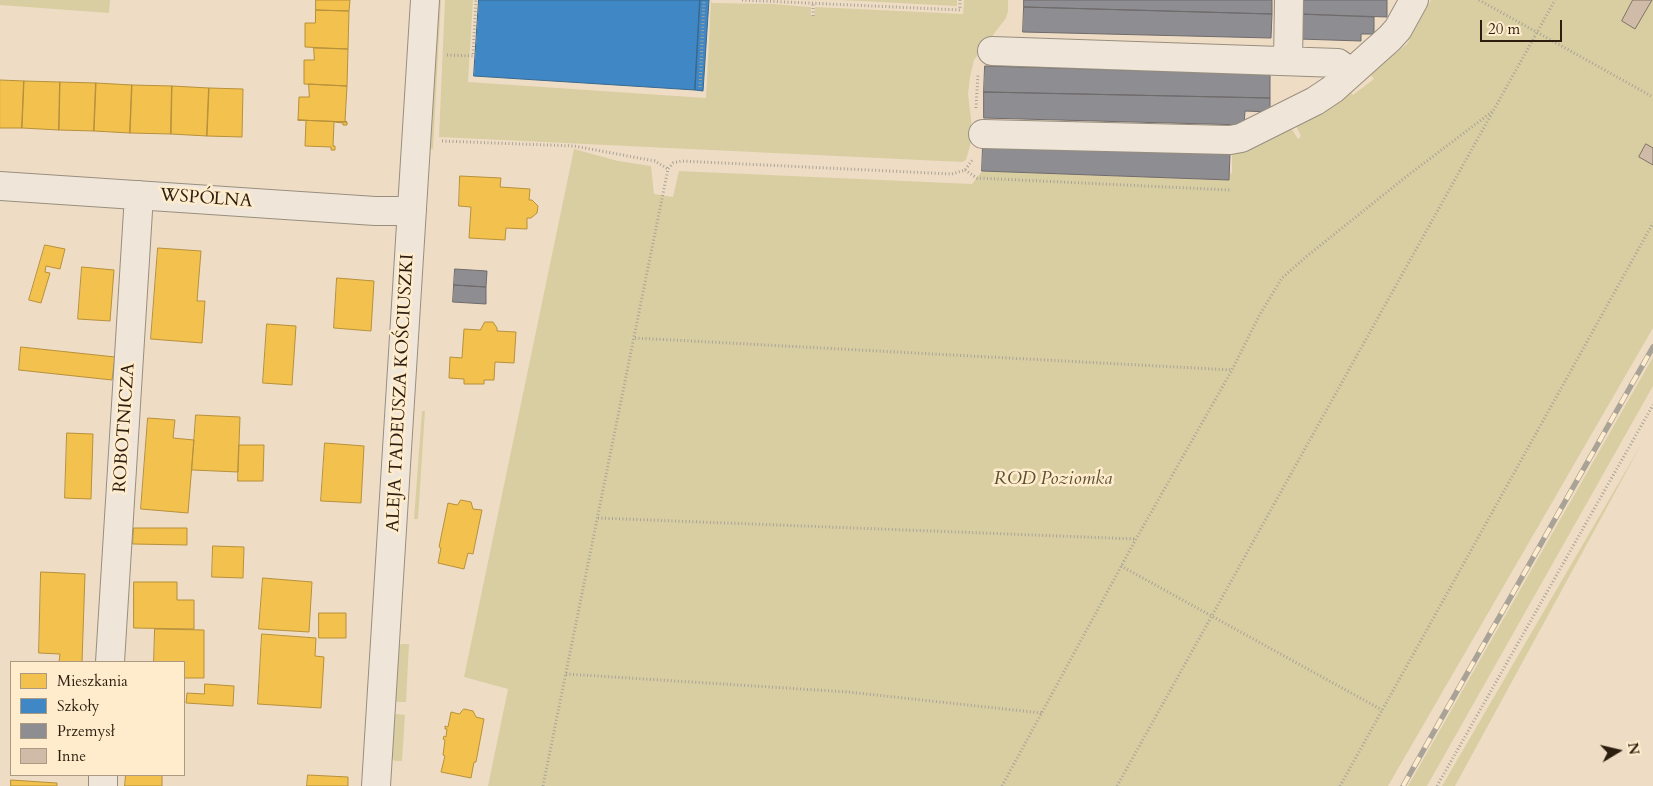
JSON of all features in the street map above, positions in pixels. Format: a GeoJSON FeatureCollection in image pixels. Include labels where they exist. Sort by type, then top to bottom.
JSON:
{"type":"FeatureCollection","features":[{"type":"Feature","properties":{"kind":"street","name":"ALEJA TADEUSZA KOŚCIUSZKI"},"geometry":{"type":"LineString","coordinates":[[376,786],[425,0]]}},
{"type":"Feature","properties":{"kind":"street"},"geometry":{"type":"LineString","coordinates":[[1288,61],[1289,0]]}},
{"type":"Feature","properties":{"kind":"street"},"geometry":{"type":"LineString","coordinates":[[980,134],[1230,140],[1241,138],[1315,101],[1333,89],[1390,38],[1398,29],[1414,0]]}},
{"type":"Feature","properties":{"kind":"street"},"geometry":{"type":"LineString","coordinates":[[992,51],[1338,63],[1351,73]]}},
{"type":"Feature","properties":{"kind":"street","name":"WSPÓLNA"},"geometry":{"type":"LineString","coordinates":[[0,186],[412,211]]}},
{"type":"Feature","properties":{"kind":"street","name":"ROBOTNICZA"},"geometry":{"type":"LineString","coordinates":[[110,661],[139,195]]}},
{"type":"Feature","properties":{"kind":"path"},"geometry":{"type":"LineString","coordinates":[[441,55],[473,56],[476,0]]}},
{"type":"Feature","properties":{"kind":"path"},"geometry":{"type":"LineString","coordinates":[[700,87],[704,0]]}},
{"type":"Feature","properties":{"kind":"path"},"geometry":{"type":"LineString","coordinates":[[742,0],[801,1],[960,10],[960,0]]}},
{"type":"Feature","properties":{"kind":"path"},"geometry":{"type":"LineString","coordinates":[[1479,0],[1653,97]]}},
{"type":"Feature","properties":{"kind":"path"},"geometry":{"type":"LineString","coordinates":[[1116,786],[1555,0]]}},
{"type":"Feature","properties":{"kind":"path"},"geometry":{"type":"LineString","coordinates":[[813,3],[813,16]]}},
{"type":"Feature","properties":{"kind":"path"},"geometry":{"type":"LineString","coordinates":[[543,786],[668,169],[673,164],[681,161],[952,174],[965,170],[973,158],[980,134],[976,84],[978,73],[982,58],[992,51]]}},
{"type":"Feature","properties":{"kind":"path"},"geometry":{"type":"LineString","coordinates":[[1002,786],[1121,566],[1232,370],[1259,316],[1282,278],[1307,256],[1494,110]]}},
{"type":"Feature","properties":{"kind":"path"},"geometry":{"type":"LineString","coordinates":[[417,140],[574,146],[655,161],[668,169]]}},
{"type":"Feature","properties":{"kind":"path"},"geometry":{"type":"LineString","coordinates":[[965,170],[977,178],[1230,190]]}},
{"type":"Feature","properties":{"kind":"path"},"geometry":{"type":"LineString","coordinates":[[1340,786],[1653,223]]}},
{"type":"Feature","properties":{"kind":"path"},"geometry":{"type":"LineString","coordinates":[[635,338],[1232,370]]}},
{"type":"Feature","properties":{"kind":"path"},"geometry":{"type":"LineString","coordinates":[[1436,786],[1653,405]]}},
{"type":"Feature","properties":{"kind":"path"},"geometry":{"type":"LineString","coordinates":[[598,518],[1136,539]]}},
{"type":"Feature","properties":{"kind":"path"},"geometry":{"type":"LineString","coordinates":[[1121,566],[1382,710]]}},
{"type":"Feature","properties":{"kind":"path"},"geometry":{"type":"LineString","coordinates":[[566,674],[848,692],[1042,713]]}},
{"type":"Feature","properties":{"kind":"green space"},"geometry":{"type":"Polygon","coordinates":[[[0,0],[110,0],[109,13],[0,5],[0,0]]]}},
{"type":"Feature","properties":{"kind":"green space"},"geometry":{"type":"Polygon","coordinates":[[[436,0],[441,0],[433,149],[427,148],[436,0]]]}},
{"type":"Feature","properties":{"kind":"green space"},"geometry":{"type":"Polygon","coordinates":[[[445,0],[473,0],[468,82],[706,98],[711,0],[712,3],[811,7],[811,16],[814,16],[815,7],[963,14],[964,0],[1008,0],[1008,11],[1006,18],[974,60],[968,94],[973,135],[966,160],[962,162],[439,137],[445,0]]]}},
{"type":"Feature","properties":{"kind":"green space"},"geometry":{"type":"Polygon","coordinates":[[[840,0],[957,0],[957,6],[840,0]]]}},
{"type":"Feature","properties":{"kind":"green space","name":"ROD Poziomka"},"geometry":{"type":"Polygon","coordinates":[[[1431,0],[1653,0],[1653,328],[1388,786],[488,786],[508,689],[464,677],[574,149],[618,161],[651,166],[654,194],[673,197],[679,171],[972,184],[982,171],[1229,180],[1232,173],[1232,153],[1288,123],[1298,139],[1301,136],[1293,120],[1349,91],[1353,95],[1374,79],[1370,74],[1407,44],[1431,0]]]}},
{"type":"Feature","properties":{"kind":"green space"},"geometry":{"type":"Polygon","coordinates":[[[1653,357],[1653,386],[1427,786],[1408,786],[1653,357]]]}},
{"type":"Feature","properties":{"kind":"green space"},"geometry":{"type":"Polygon","coordinates":[[[422,411],[425,411],[418,519],[414,519],[422,411]]]}},
{"type":"Feature","properties":{"kind":"green space"},"geometry":{"type":"Polygon","coordinates":[[[1642,443],[1455,786],[1442,786],[1642,443]]]}},
{"type":"Feature","properties":{"kind":"green space"},"geometry":{"type":"Polygon","coordinates":[[[401,644],[409,644],[406,702],[397,702],[393,697],[396,648],[401,644]]]}},
{"type":"Feature","properties":{"kind":"green space"},"geometry":{"type":"Polygon","coordinates":[[[396,714],[405,715],[402,761],[395,761],[390,757],[391,718],[396,714]]]}},
{"type":"Feature","properties":{"kind":"building: Mieszkania"},"geometry":{"type":"Polygon","coordinates":[[[316,0],[350,0],[349,11],[316,10],[316,0]]]}},
{"type":"Feature","properties":{"kind":"building: Mieszkania"},"geometry":{"type":"Polygon","coordinates":[[[316,10],[349,11],[348,49],[305,47],[305,23],[315,23],[316,10]]]}},
{"type":"Feature","properties":{"kind":"building: Mieszkania"},"geometry":{"type":"Polygon","coordinates":[[[314,48],[348,49],[347,86],[304,84],[304,60],[314,60],[314,48]]]}},
{"type":"Feature","properties":{"kind":"building: Mieszkania"},"geometry":{"type":"Polygon","coordinates":[[[0,80],[24,81],[22,128],[0,128],[0,80]]]}},
{"type":"Feature","properties":{"kind":"building: Mieszkania"},"geometry":{"type":"Polygon","coordinates":[[[24,81],[60,82],[59,130],[22,128],[24,81]]]}},
{"type":"Feature","properties":{"kind":"building: Mieszkania"},"geometry":{"type":"Polygon","coordinates":[[[60,82],[96,83],[94,131],[59,130],[60,82]]]}},
{"type":"Feature","properties":{"kind":"building: Mieszkania"},"geometry":{"type":"Polygon","coordinates":[[[96,83],[132,85],[130,133],[94,131],[96,83]]]}},
{"type":"Feature","properties":{"kind":"building: Mieszkania"},"geometry":{"type":"Polygon","coordinates":[[[309,84],[347,86],[345,121],[347,122],[298,120],[299,97],[309,97],[309,84]]]}},
{"type":"Feature","properties":{"kind":"building: Mieszkania"},"geometry":{"type":"Polygon","coordinates":[[[132,85],[172,86],[171,134],[130,133],[132,85]]]}},
{"type":"Feature","properties":{"kind":"building: Mieszkania"},"geometry":{"type":"Polygon","coordinates":[[[172,86],[209,88],[207,136],[171,134],[172,86]]]}},
{"type":"Feature","properties":{"kind":"building: Mieszkania"},"geometry":{"type":"Polygon","coordinates":[[[209,88],[243,89],[242,137],[207,136],[209,88]]]}},
{"type":"Feature","properties":{"kind":"building: Mieszkania"},"geometry":{"type":"Polygon","coordinates":[[[298,120],[347,122],[347,125],[334,122],[333,146],[335,146],[335,150],[331,150],[331,147],[305,146],[306,121],[298,120]]]}},
{"type":"Feature","properties":{"kind":"building: Mieszkania"},"geometry":{"type":"Polygon","coordinates":[[[460,176],[501,178],[500,187],[530,189],[529,200],[532,200],[538,206],[537,213],[531,218],[527,218],[527,229],[506,228],[505,240],[469,238],[471,207],[459,206],[460,176]]]}},
{"type":"Feature","properties":{"kind":"building: Mieszkania"},"geometry":{"type":"Polygon","coordinates":[[[45,245],[65,249],[60,269],[46,266],[45,272],[50,273],[41,303],[29,300],[45,245]]]}},
{"type":"Feature","properties":{"kind":"building: Mieszkania"},"geometry":{"type":"Polygon","coordinates":[[[158,248],[201,251],[197,301],[205,301],[202,343],[151,339],[158,248]]]}},
{"type":"Feature","properties":{"kind":"building: Mieszkania"},"geometry":{"type":"Polygon","coordinates":[[[82,267],[114,270],[110,321],[78,319],[82,267]]]}},
{"type":"Feature","properties":{"kind":"building: Mieszkania"},"geometry":{"type":"Polygon","coordinates":[[[337,278],[374,281],[371,331],[334,328],[337,278]]]}},
{"type":"Feature","properties":{"kind":"building: Mieszkania"},"geometry":{"type":"Polygon","coordinates":[[[485,322],[493,322],[497,331],[516,332],[514,363],[495,362],[494,380],[484,380],[484,384],[464,384],[464,379],[449,378],[450,357],[462,358],[464,329],[480,330],[485,322]]]}},
{"type":"Feature","properties":{"kind":"building: Mieszkania"},"geometry":{"type":"Polygon","coordinates":[[[267,324],[296,326],[292,385],[263,383],[267,324]]]}},
{"type":"Feature","properties":{"kind":"building: Mieszkania"},"geometry":{"type":"Polygon","coordinates":[[[21,347],[115,357],[112,380],[19,370],[21,347]]]}},
{"type":"Feature","properties":{"kind":"building: Mieszkania"},"geometry":{"type":"Polygon","coordinates":[[[196,415],[240,417],[238,472],[192,470],[196,415]]]}},
{"type":"Feature","properties":{"kind":"building: Mieszkania"},"geometry":{"type":"Polygon","coordinates":[[[148,418],[175,420],[173,438],[194,440],[188,513],[141,509],[148,418]]]}},
{"type":"Feature","properties":{"kind":"building: Mieszkania"},"geometry":{"type":"Polygon","coordinates":[[[67,433],[93,434],[91,499],[65,498],[67,433]]]}},
{"type":"Feature","properties":{"kind":"building: Mieszkania"},"geometry":{"type":"Polygon","coordinates":[[[325,443],[364,446],[361,503],[321,501],[325,443]]]}},
{"type":"Feature","properties":{"kind":"building: Mieszkania"},"geometry":{"type":"Polygon","coordinates":[[[239,445],[264,445],[263,481],[238,481],[239,445]]]}},
{"type":"Feature","properties":{"kind":"building: Mieszkania"},"geometry":{"type":"Polygon","coordinates":[[[461,500],[471,502],[473,509],[482,510],[473,554],[468,553],[464,569],[438,563],[441,548],[439,547],[448,503],[457,505],[461,500]]]}},
{"type":"Feature","properties":{"kind":"building: Mieszkania"},"geometry":{"type":"Polygon","coordinates":[[[134,528],[187,528],[187,545],[133,544],[134,528]]]}},
{"type":"Feature","properties":{"kind":"building: Mieszkania"},"geometry":{"type":"Polygon","coordinates":[[[213,546],[244,547],[243,578],[212,577],[213,546]]]}},
{"type":"Feature","properties":{"kind":"building: Mieszkania"},"geometry":{"type":"Polygon","coordinates":[[[41,572],[85,574],[82,661],[59,661],[60,654],[39,653],[41,572]]]}},
{"type":"Feature","properties":{"kind":"building: Mieszkania"},"geometry":{"type":"Polygon","coordinates":[[[263,578],[312,582],[309,632],[259,629],[263,578]]]}},
{"type":"Feature","properties":{"kind":"building: Mieszkania"},"geometry":{"type":"Polygon","coordinates":[[[134,582],[177,582],[177,600],[194,600],[194,629],[134,628],[134,582]]]}},
{"type":"Feature","properties":{"kind":"building: Mieszkania"},"geometry":{"type":"Polygon","coordinates":[[[319,613],[346,613],[346,638],[319,638],[319,613]]]}},
{"type":"Feature","properties":{"kind":"building: Mieszkania"},"geometry":{"type":"Polygon","coordinates":[[[155,629],[204,630],[204,678],[185,678],[185,661],[154,661],[155,629]]]}},
{"type":"Feature","properties":{"kind":"building: Mieszkania"},"geometry":{"type":"Polygon","coordinates":[[[262,634],[316,638],[315,656],[324,657],[321,708],[258,704],[262,634]]]}},
{"type":"Feature","properties":{"kind":"building: Mieszkania"},"geometry":{"type":"Polygon","coordinates":[[[205,684],[234,686],[233,706],[186,703],[187,693],[204,694],[205,684]]]}},
{"type":"Feature","properties":{"kind":"building: Mieszkania"},"geometry":{"type":"Polygon","coordinates":[[[464,709],[473,711],[476,717],[484,719],[471,778],[441,772],[445,756],[443,755],[445,740],[443,739],[444,736],[446,737],[447,729],[445,729],[445,726],[448,727],[451,712],[459,714],[464,709]]]}},
{"type":"Feature","properties":{"kind":"building: Mieszkania"},"geometry":{"type":"Polygon","coordinates":[[[308,775],[348,777],[348,786],[307,786],[308,775]]]}},
{"type":"Feature","properties":{"kind":"building: Mieszkania"},"geometry":{"type":"Polygon","coordinates":[[[126,776],[162,776],[162,786],[125,786],[126,776]]]}},
{"type":"Feature","properties":{"kind":"building: Mieszkania"},"geometry":{"type":"Polygon","coordinates":[[[11,780],[57,783],[57,786],[11,786],[11,780]]]}},
{"type":"Feature","properties":{"kind":"building: Szkoły"},"geometry":{"type":"Polygon","coordinates":[[[479,0],[700,0],[695,90],[474,76],[479,0]]]}},
{"type":"Feature","properties":{"kind":"building: Szkoły"},"geometry":{"type":"Polygon","coordinates":[[[700,0],[709,0],[703,91],[695,90],[700,0]]]}},
{"type":"Feature","properties":{"kind":"building: Przemysł"},"geometry":{"type":"Polygon","coordinates":[[[1024,0],[1272,0],[1272,14],[1024,7],[1024,0]]]}},
{"type":"Feature","properties":{"kind":"building: Przemysł"},"geometry":{"type":"Polygon","coordinates":[[[1300,0],[1387,0],[1387,17],[1299,14],[1300,0]]]}},
{"type":"Feature","properties":{"kind":"building: Przemysł"},"geometry":{"type":"Polygon","coordinates":[[[1024,7],[1272,14],[1271,38],[1023,32],[1024,7]]]}},
{"type":"Feature","properties":{"kind":"building: Przemysł"},"geometry":{"type":"Polygon","coordinates":[[[1299,14],[1374,17],[1374,34],[1361,34],[1361,41],[1299,39],[1299,14]]]}},
{"type":"Feature","properties":{"kind":"building: Przemysł"},"geometry":{"type":"Polygon","coordinates":[[[985,66],[1270,74],[1270,98],[984,92],[985,66]]]}},
{"type":"Feature","properties":{"kind":"building: Przemysł"},"geometry":{"type":"Polygon","coordinates":[[[984,92],[1270,98],[1270,112],[1245,111],[1244,125],[984,118],[984,92]]]}},
{"type":"Feature","properties":{"kind":"building: Przemysł"},"geometry":{"type":"Polygon","coordinates":[[[983,146],[1230,154],[1229,180],[982,171],[983,146]]]}},
{"type":"Feature","properties":{"kind":"building: Przemysł"},"geometry":{"type":"Polygon","coordinates":[[[455,269],[487,271],[486,287],[454,285],[455,269]]]}},
{"type":"Feature","properties":{"kind":"building: Przemysł"},"geometry":{"type":"Polygon","coordinates":[[[454,285],[486,287],[486,304],[453,302],[454,285]]]}},
{"type":"Feature","properties":{"kind":"building: Inne"},"geometry":{"type":"Polygon","coordinates":[[[1633,0],[1652,0],[1635,29],[1622,21],[1633,0]]]}},
{"type":"Feature","properties":{"kind":"building: Inne"},"geometry":{"type":"Polygon","coordinates":[[[1646,144],[1653,148],[1653,165],[1639,157],[1646,144]]]}},
{"type":"Feature","properties":{"kind":"railway"},"geometry":{"type":"LineString","coordinates":[[1403,786],[1653,347]]}}]}
